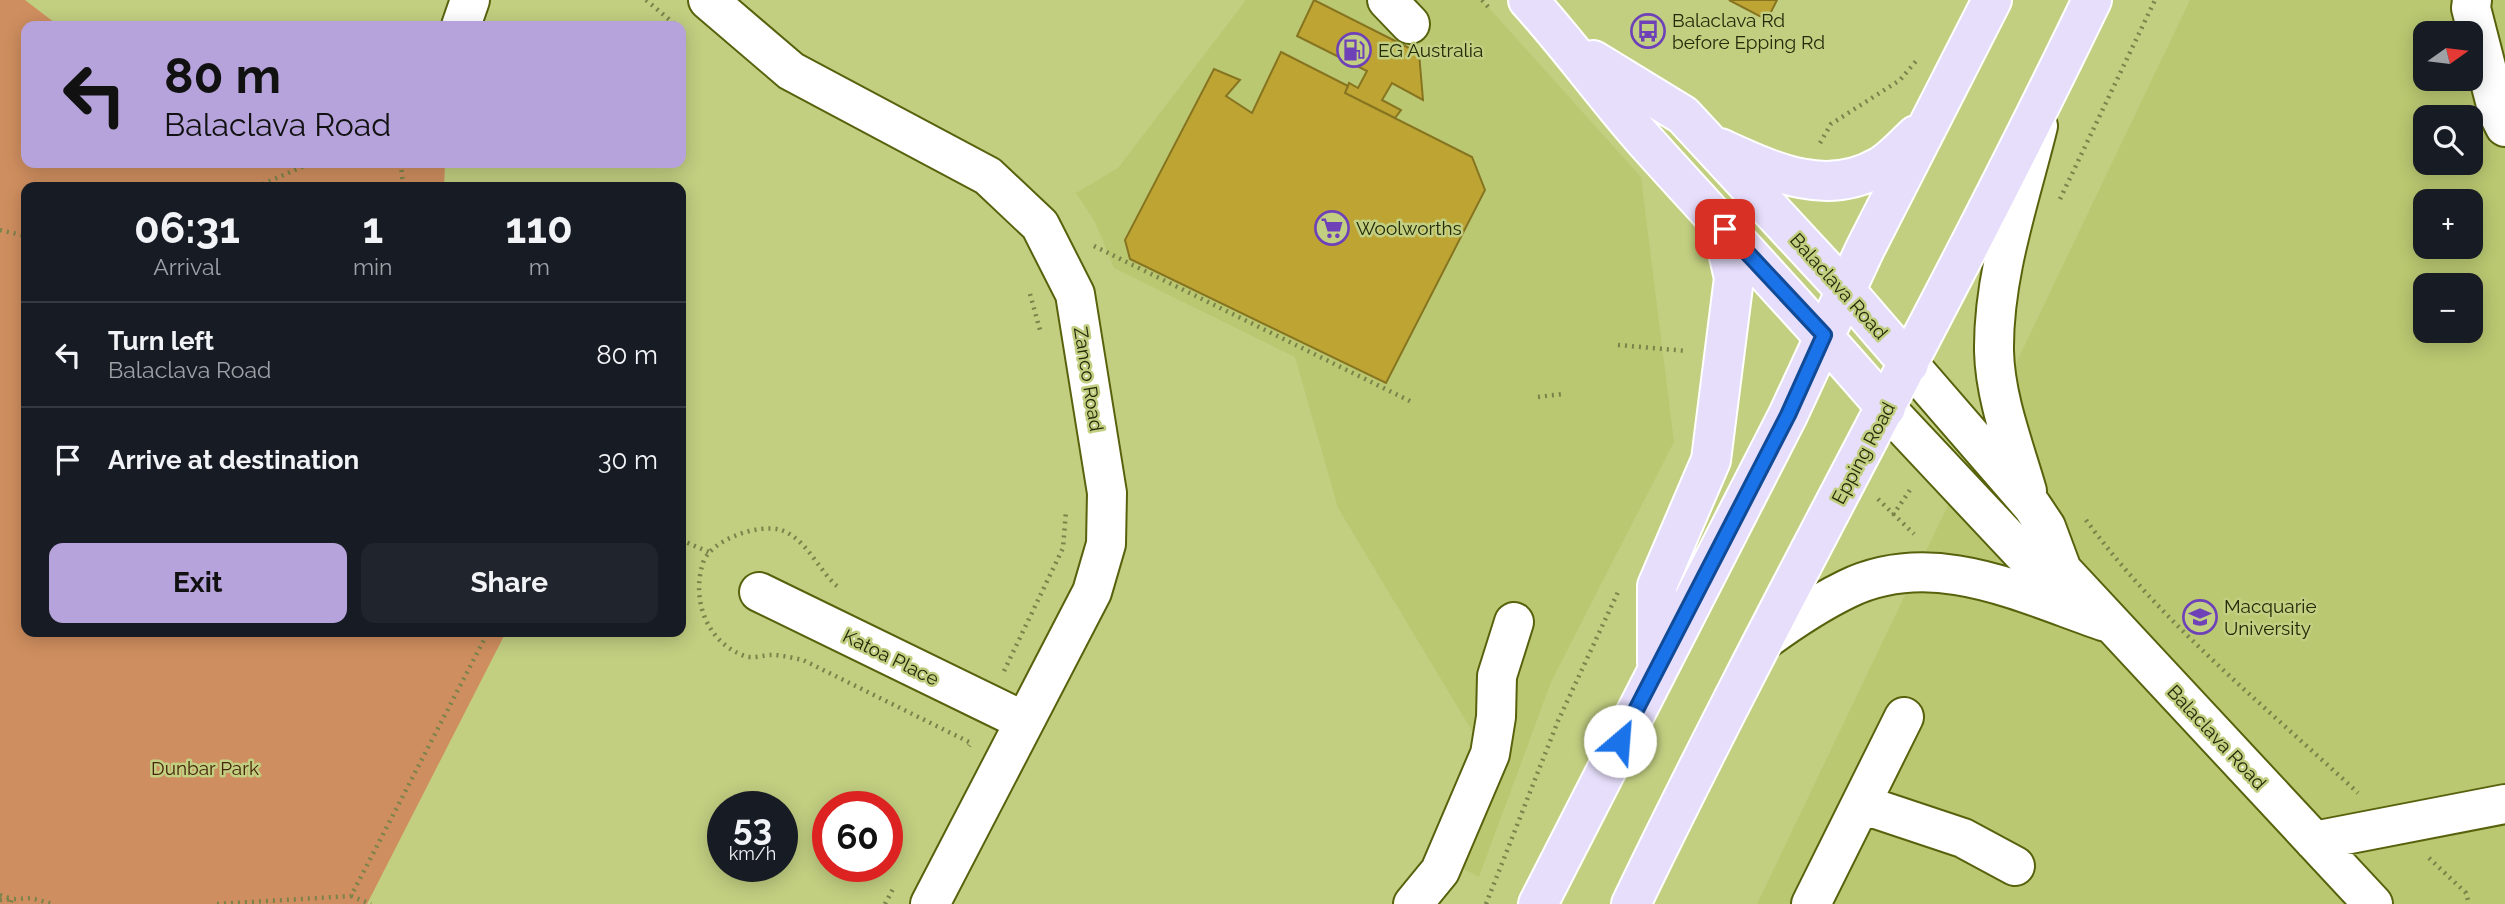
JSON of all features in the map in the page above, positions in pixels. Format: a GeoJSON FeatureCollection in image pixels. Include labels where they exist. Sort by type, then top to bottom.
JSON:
{"type":"FeatureCollection","features":[{"type":"Feature","properties":{"kind":"main road","name":"Balaclava Road"},"geometry":{"type":"LineString","coordinates":[[1528,0],[1570,47],[1644,140],[1824,335],[1886,408]]}},
{"type":"Feature","properties":{"kind":"main road"},"geometry":{"type":"LineString","coordinates":[[1538,904],[1788,415],[1824,335],[1992,0]]}},
{"type":"Feature","properties":{"kind":"main road","name":"Epping Road"},"geometry":{"type":"LineString","coordinates":[[1631,904],[1765,639],[1909,364],[2092,0]]}},
{"type":"Feature","properties":{"kind":"main road","name":"Balaclava Road"},"geometry":{"type":"LineString","coordinates":[[1570,47],[1683,115],[1846,291],[1909,364]]}},
{"type":"Feature","properties":{"kind":"main road"},"geometry":{"type":"LineString","coordinates":[[1709,142],[1788,176],[1817,181],[1848,180],[1881,166],[1930,123]]}},
{"type":"Feature","properties":{"kind":"main road"},"geometry":{"type":"LineString","coordinates":[[1657,669],[1657,586],[1671,547],[1696,501],[1711,460],[1733,303],[1734,278],[1728,252],[1707,209]]}},
{"type":"Feature","properties":{"kind":"street"},"geometry":{"type":"LineString","coordinates":[[462,21],[470,0]]}},
{"type":"Feature","properties":{"kind":"street","name":"Zanco Road"},"geometry":{"type":"LineString","coordinates":[[708,0],[792,71],[988,176],[1040,225],[1075,294],[1107,493],[1106,544],[1092,593],[930,904]]}},
{"type":"Feature","properties":{"kind":"street"},"geometry":{"type":"LineString","coordinates":[[1387,0],[1410,24],[1401,0]]}},
{"type":"Feature","properties":{"kind":"street"},"geometry":{"type":"LineString","coordinates":[[2472,0],[2471,8],[2498,113],[2505,127]]}},
{"type":"Feature","properties":{"kind":"street"},"geometry":{"type":"LineString","coordinates":[[2032,506],[2010,433],[1998,380],[1995,326],[2006,258],[2047,93]]}},
{"type":"Feature","properties":{"kind":"street","name":"Balaclava Road"},"geometry":{"type":"LineString","coordinates":[[1909,364],[2032,506],[2046,527],[2062,570],[2369,902]]}},
{"type":"Feature","properties":{"kind":"street","name":"Balaclava Road"},"geometry":{"type":"LineString","coordinates":[[1886,408],[2023,554],[2062,570]]}},
{"type":"Feature","properties":{"kind":"street"},"geometry":{"type":"LineString","coordinates":[[1765,639],[1849,588],[1883,576],[1930,571],[1975,577],[2112,624]]}},
{"type":"Feature","properties":{"kind":"street","name":"Katoa Place"},"geometry":{"type":"LineString","coordinates":[[759,593],[1024,722]]}},
{"type":"Feature","properties":{"kind":"street"},"geometry":{"type":"LineString","coordinates":[[1413,904],[1440,871],[1490,754],[1496,717],[1497,627]]}},
{"type":"Feature","properties":{"kind":"street"},"geometry":{"type":"LineString","coordinates":[[1811,904],[1904,717]]}},
{"type":"Feature","properties":{"kind":"street"},"geometry":{"type":"LineString","coordinates":[[1861,804],[1963,838],[2015,866]]}},
{"type":"Feature","properties":{"kind":"street"},"geometry":{"type":"LineString","coordinates":[[2314,841],[2505,804]]}},
{"type":"Feature","properties":{"kind":"path"},"geometry":{"type":"LineString","coordinates":[[646,0],[671,21]]}},
{"type":"Feature","properties":{"kind":"path"},"geometry":{"type":"LineString","coordinates":[[2056,210],[2155,0]]}},
{"type":"Feature","properties":{"kind":"path"},"geometry":{"type":"LineString","coordinates":[[1819,151],[1820,138],[1830,124],[1900,80],[1920,55]]}},
{"type":"Feature","properties":{"kind":"path"},"geometry":{"type":"LineString","coordinates":[[268,182],[300,168]]}},
{"type":"Feature","properties":{"kind":"path"},"geometry":{"type":"LineString","coordinates":[[0,230],[21,235]]}},
{"type":"Feature","properties":{"kind":"path"},"geometry":{"type":"LineString","coordinates":[[1092,244],[1412,402]]}},
{"type":"Feature","properties":{"kind":"path"},"geometry":{"type":"LineString","coordinates":[[1028,286],[1041,336]]}},
{"type":"Feature","properties":{"kind":"path"},"geometry":{"type":"LineString","coordinates":[[1618,345],[1697,351]]}},
{"type":"Feature","properties":{"kind":"path"},"geometry":{"type":"LineString","coordinates":[[1538,397],[1562,394]]}},
{"type":"Feature","properties":{"kind":"path"},"geometry":{"type":"LineString","coordinates":[[1878,499],[1893,515],[1912,487]]}},
{"type":"Feature","properties":{"kind":"path"},"geometry":{"type":"LineString","coordinates":[[992,665],[1004,671],[1063,548],[1066,508]]}},
{"type":"Feature","properties":{"kind":"path"},"geometry":{"type":"LineString","coordinates":[[2083,516],[2120,566],[2197,645],[2341,777]]}},
{"type":"Feature","properties":{"kind":"path"},"geometry":{"type":"LineString","coordinates":[[844,592],[823,574],[806,547],[781,530],[752,529],[725,540],[703,561],[699,589],[705,622],[721,641],[746,657],[774,655],[803,660],[971,743]]}},
{"type":"Feature","properties":{"kind":"path"},"geometry":{"type":"LineString","coordinates":[[686,542],[711,553]]}},
{"type":"Feature","properties":{"kind":"path"},"geometry":{"type":"LineString","coordinates":[[1486,904],[1558,721],[1624,580]]}},
{"type":"Feature","properties":{"kind":"path"},"geometry":{"type":"LineString","coordinates":[[351,896],[485,637]]}},
{"type":"Feature","properties":{"kind":"path"},"geometry":{"type":"LineString","coordinates":[[2442,871],[2466,893],[2469,904]]}},
{"type":"Feature","properties":{"kind":"path"},"geometry":{"type":"LineString","coordinates":[[217,904],[351,896],[371,904]]}},
{"type":"Feature","properties":{"kind":"path"},"geometry":{"type":"LineString","coordinates":[[0,897],[11,902],[31,898],[53,904]]}},
{"type":"Feature","properties":{"kind":"shaded area"},"geometry":{"type":"Polygon","coordinates":[[[1246,0],[1482,0],[1641,177],[1674,442],[1551,682],[1479,877],[1435,854],[1478,741],[1338,508],[1295,357],[1114,268],[1095,222],[1076,193],[1118,168],[1246,0]]]}},
{"type":"Feature","properties":{"kind":"shaded area","name":"Macquarie University"},"geometry":{"type":"Polygon","coordinates":[[[2190,0],[2505,0],[2505,904],[1757,904],[2190,0]]]}},
{"type":"Feature","properties":{"kind":"green space","name":"Dunbar Park"},"geometry":{"type":"Polygon","coordinates":[[[0,0],[25,0],[52,21],[21,21],[21,168],[445,168],[444,182],[21,182],[21,637],[503,637],[367,904],[0,904],[0,0]]]}},
{"type":"Feature","properties":{"kind":"building"},"geometry":{"type":"Polygon","coordinates":[[[1314,0],[1419,53],[1423,100],[1392,83],[1382,100],[1401,110],[1395,118],[1345,93],[1349,83],[1358,88],[1367,71],[1297,36],[1314,0]]]}},
{"type":"Feature","properties":{"kind":"building"},"geometry":{"type":"Polygon","coordinates":[[[1729,0],[1777,0],[1767,20],[1729,0]]]}},
{"type":"Feature","properties":{"kind":"building"},"geometry":{"type":"Polygon","coordinates":[[[1281,52],[1348,86],[1345,93],[1472,157],[1485,190],[1386,383],[1130,259],[1125,240],[1214,69],[1240,80],[1226,96],[1252,113],[1281,52]]]}},
{"type":"Feature","properties":{"kind":"place","name":"Balaclava Rd before Epping Rd"},"geometry":{"type":"Point","coordinates":[1648,31]}},
{"type":"Feature","properties":{"kind":"place","name":"EG Australia"},"geometry":{"type":"Point","coordinates":[1354,50]}},
{"type":"Feature","properties":{"kind":"place","name":"Woolworths"},"geometry":{"type":"Point","coordinates":[1332,228]}},
{"type":"Feature","properties":{"kind":"place","name":"Macquarie University"},"geometry":{"type":"Point","coordinates":[2200,617]}},
{"type":"Feature","properties":{"kind":"route"},"geometry":{"type":"LineString","coordinates":[[1620,741],[1788,415],[1824,335],[1725,229]]}}]}
